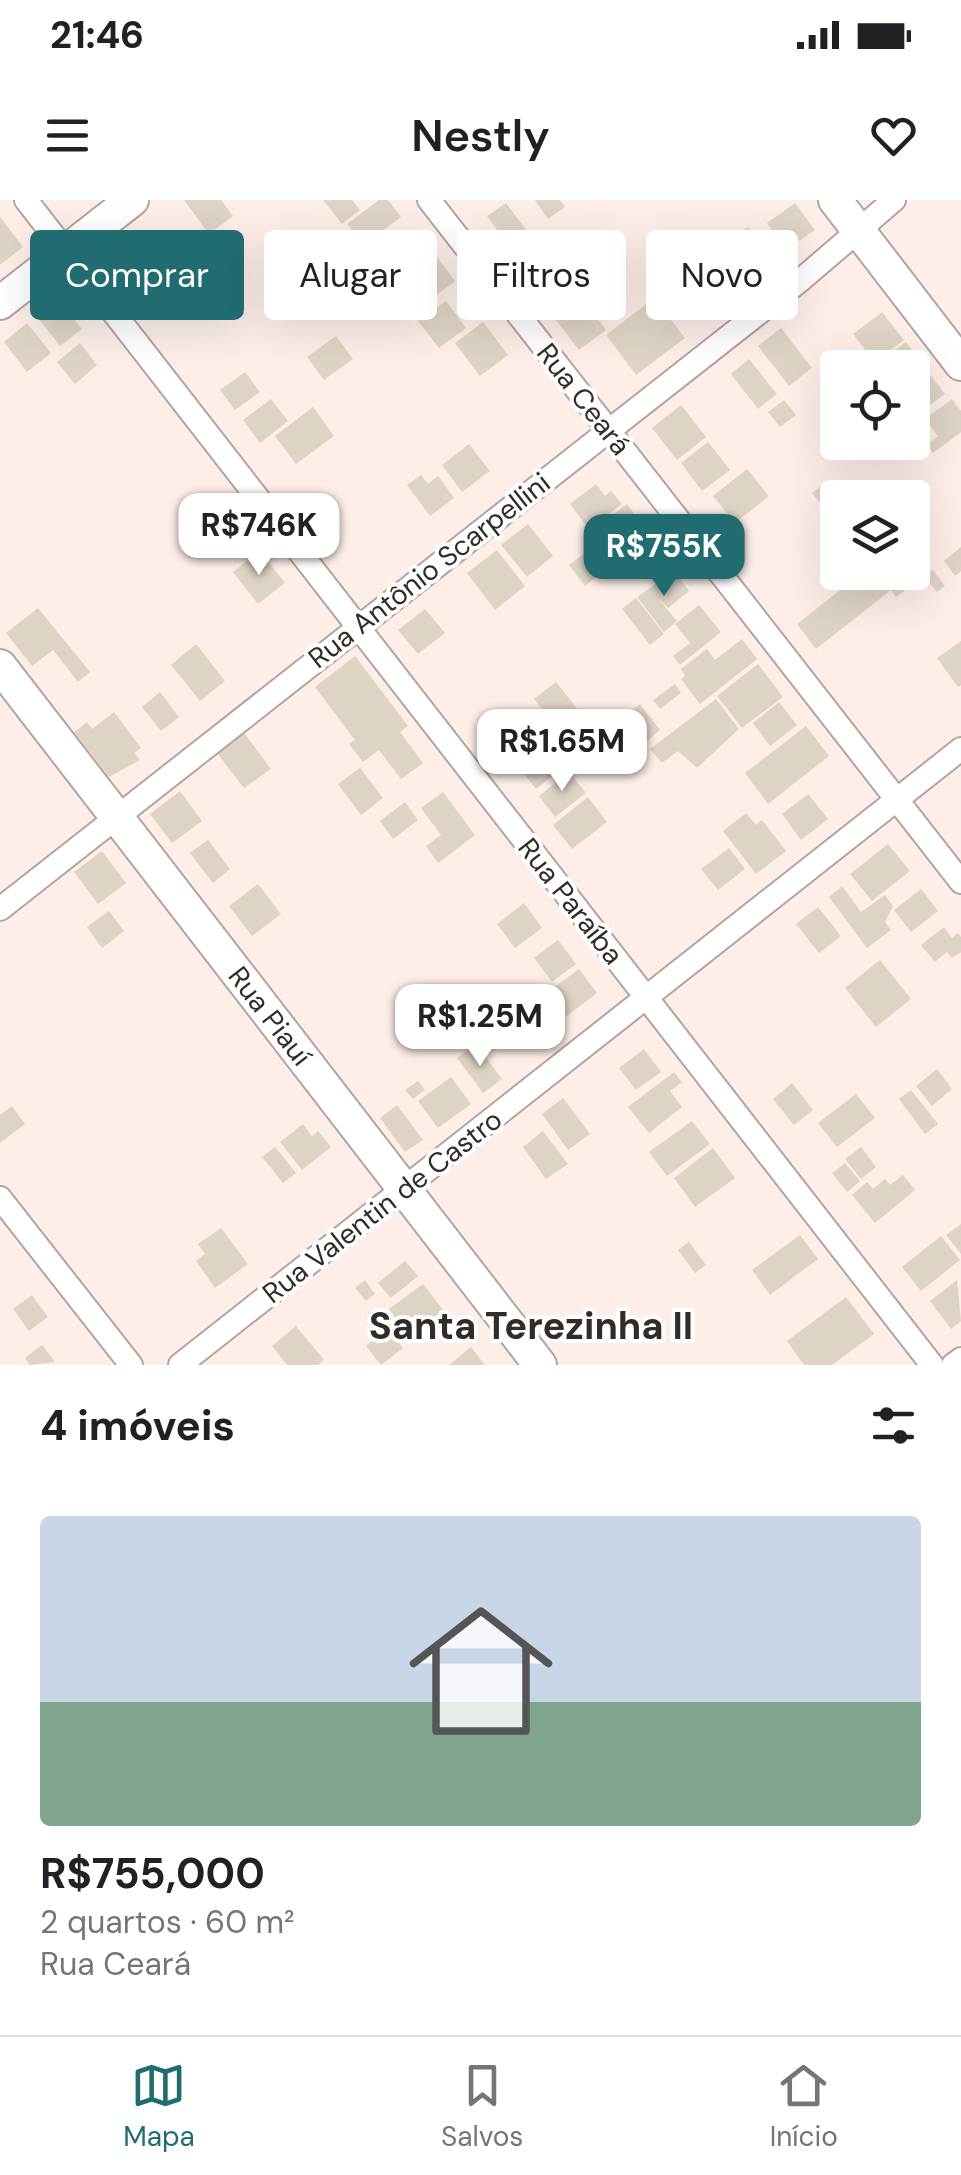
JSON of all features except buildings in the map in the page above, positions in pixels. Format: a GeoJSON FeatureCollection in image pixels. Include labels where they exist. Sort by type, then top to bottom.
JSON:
{"type":"FeatureCollection","features":[{"type":"Feature","properties":{"kind":"street","name":"Rua Paraíba"},"geometry":{"type":"LineString","coordinates":[[26,200],[49,230]]}},
{"type":"Feature","properties":{"kind":"street"},"geometry":{"type":"LineString","coordinates":[[94,230],[132,200]]}},
{"type":"Feature","properties":{"kind":"street","name":"Rua Ceará"},"geometry":{"type":"LineString","coordinates":[[428,200],[961,882]]}},
{"type":"Feature","properties":{"kind":"street"},"geometry":{"type":"LineString","coordinates":[[835,200],[961,364]]}},
{"type":"Feature","properties":{"kind":"street","name":"Rua Antônio Scarpellini"},"geometry":{"type":"LineString","coordinates":[[0,909],[894,200]]}},
{"type":"Feature","properties":{"kind":"street"},"geometry":{"type":"LineString","coordinates":[[0,303],[30,280]]}},
{"type":"Feature","properties":{"kind":"street","name":"Rua Paraíba"},"geometry":{"type":"LineString","coordinates":[[119,320],[932,1365]]}},
{"type":"Feature","properties":{"kind":"street","name":"Rua Piauí"},"geometry":{"type":"LineString","coordinates":[[0,666],[540,1365]]}},
{"type":"Feature","properties":{"kind":"street","name":"Rua Valentin de Castro"},"geometry":{"type":"LineString","coordinates":[[180,1365],[961,749]]}},
{"type":"Feature","properties":{"kind":"street"},"geometry":{"type":"LineString","coordinates":[[0,1198],[132,1365]]}},
{"type":"Feature","properties":{"kind":"street"},"geometry":{"type":"LineString","coordinates":[[953,1365],[961,1359]]}},
{"type":"Feature","properties":{"kind":"district","name":"Santa Terezinha II"},"geometry":{"type":"Point","coordinates":[531,1326]}}]}
